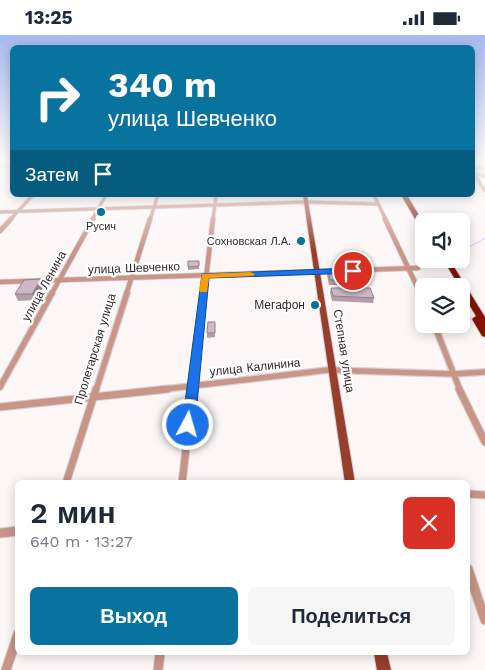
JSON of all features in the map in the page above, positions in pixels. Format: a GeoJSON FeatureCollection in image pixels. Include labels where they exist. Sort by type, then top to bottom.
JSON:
{"type":"FeatureCollection","features":[{"type":"Feature","properties":{"kind":"highway"},"geometry":{"type":"LineString","coordinates":[[407,197],[418,213]]}},
{"type":"Feature","properties":{"kind":"highway"},"geometry":{"type":"LineString","coordinates":[[407,197],[416,213]]}},
{"type":"Feature","properties":{"kind":"highway"},"geometry":{"type":"LineString","coordinates":[[451,268],[485,323]]}},
{"type":"Feature","properties":{"kind":"highway"},"geometry":{"type":"LineString","coordinates":[[470,309],[485,334]]}},
{"type":"Feature","properties":{"kind":"main road","name":"Степная улица"},"geometry":{"type":"LineString","coordinates":[[305,199],[350,480]]}},
{"type":"Feature","properties":{"kind":"main road"},"geometry":{"type":"LineString","coordinates":[[381,655],[384,670]]}},
{"type":"Feature","properties":{"kind":"street"},"geometry":{"type":"LineString","coordinates":[[0,231],[31,197]]}},
{"type":"Feature","properties":{"kind":"street","name":"улица Ленина"},"geometry":{"type":"LineString","coordinates":[[0,387],[105,197]]}},
{"type":"Feature","properties":{"kind":"street","name":"Пролетарская улица"},"geometry":{"type":"LineString","coordinates":[[67,480],[130,277],[157,197]]}},
{"type":"Feature","properties":{"kind":"street"},"geometry":{"type":"LineString","coordinates":[[182,480],[216,197]]}},
{"type":"Feature","properties":{"kind":"street"},"geometry":{"type":"LineString","coordinates":[[375,197],[415,283]]}},
{"type":"Feature","properties":{"kind":"street"},"geometry":{"type":"LineString","coordinates":[[0,212],[214,205],[305,199],[378,204]]}},
{"type":"Feature","properties":{"kind":"street","name":"улица Шевченко"},"geometry":{"type":"LineString","coordinates":[[0,282],[418,268]]}},
{"type":"Feature","properties":{"kind":"street"},"geometry":{"type":"LineString","coordinates":[[438,333],[459,389],[485,442]]}},
{"type":"Feature","properties":{"kind":"street","name":"улица Калинина"},"geometry":{"type":"LineString","coordinates":[[0,407],[333,370],[454,374],[484,372]]}},
{"type":"Feature","properties":{"kind":"street"},"geometry":{"type":"LineString","coordinates":[[470,494],[485,495]]}},
{"type":"Feature","properties":{"kind":"street"},"geometry":{"type":"LineString","coordinates":[[0,533],[15,531]]}},
{"type":"Feature","properties":{"kind":"street"},"geometry":{"type":"LineString","coordinates":[[470,575],[485,620]]}},
{"type":"Feature","properties":{"kind":"street"},"geometry":{"type":"LineString","coordinates":[[6,670],[15,643]]}},
{"type":"Feature","properties":{"kind":"street"},"geometry":{"type":"LineString","coordinates":[[158,670],[160,655]]}},
{"type":"Feature","properties":{"kind":"building"},"geometry":{"type":"Polygon","coordinates":[[[188,261],[199,261],[199,266],[188,267],[188,261]]]}},
{"type":"Feature","properties":{"kind":"building"},"geometry":{"type":"Polygon","coordinates":[[[328,271],[335,271],[338,280],[330,280],[328,271]]]}},
{"type":"Feature","properties":{"kind":"building"},"geometry":{"type":"Polygon","coordinates":[[[41,279],[32,294],[15,294],[24,280],[41,279]]]}},
{"type":"Feature","properties":{"kind":"building"},"geometry":{"type":"Polygon","coordinates":[[[331,288],[370,288],[374,298],[333,296],[331,288]]]}},
{"type":"Feature","properties":{"kind":"building"},"geometry":{"type":"Polygon","coordinates":[[[208,322],[215,322],[215,333],[207,333],[208,322]]]}},
{"type":"Feature","properties":{"kind":"waterway"},"geometry":{"type":"LineString","coordinates":[[470,247],[485,238]]}},
{"type":"Feature","properties":{"kind":"slow traffic"},"geometry":{"type":"LineString","coordinates":[[204,290],[205,276],[250,274]]}},
{"type":"Feature","properties":{"kind":"place","name":"Русич"},"geometry":{"type":"Point","coordinates":[101,212]}},
{"type":"Feature","properties":{"kind":"place","name":"Сохновская Л.А."},"geometry":{"type":"Point","coordinates":[301,241]}},
{"type":"Feature","properties":{"kind":"place","name":"Мегафон"},"geometry":{"type":"Point","coordinates":[315,305]}},
{"type":"Feature","properties":{"kind":"route"},"geometry":{"type":"LineString","coordinates":[[188,425],[205,276],[353,271]]}}]}
